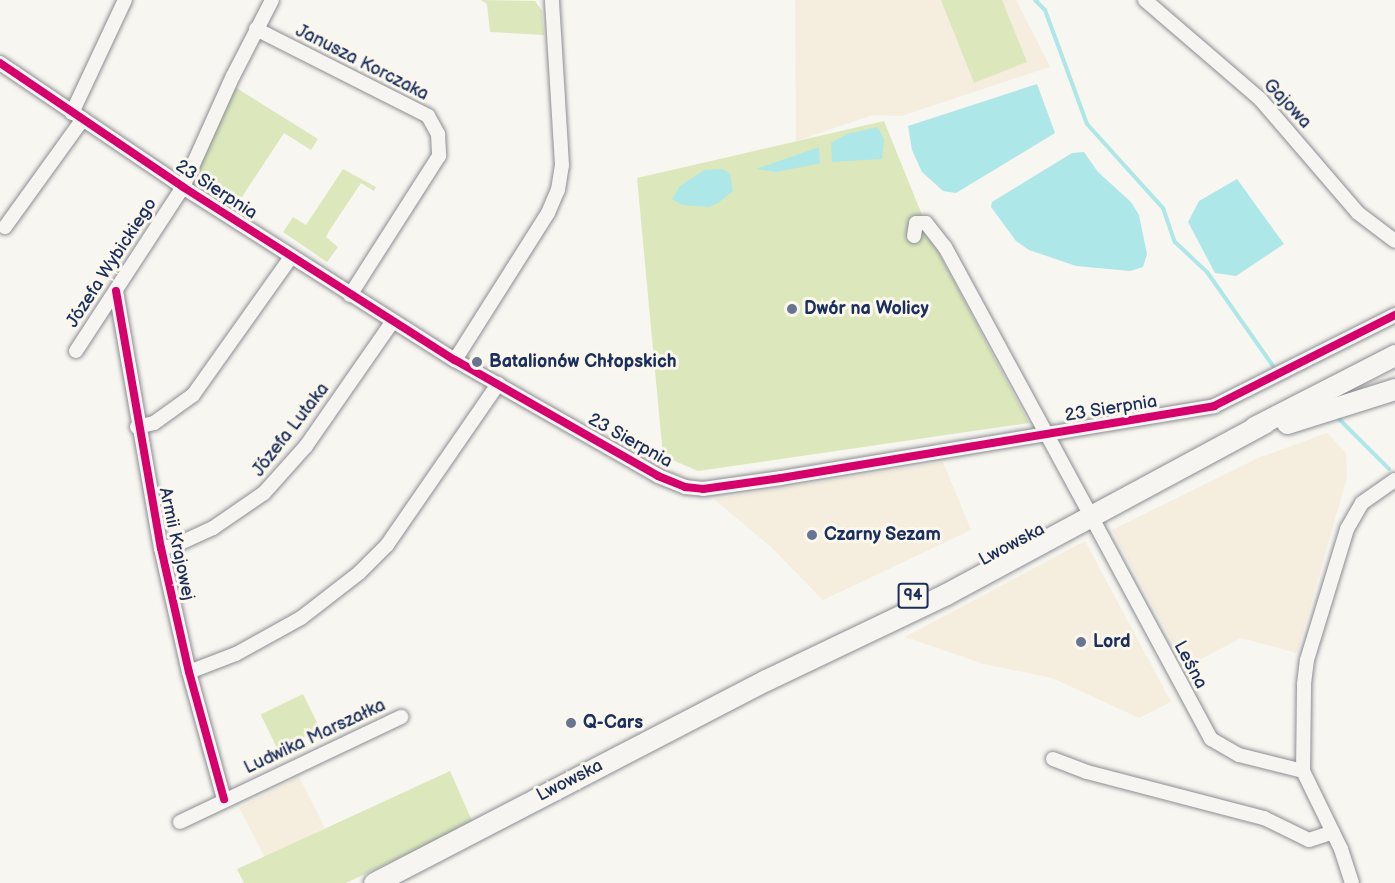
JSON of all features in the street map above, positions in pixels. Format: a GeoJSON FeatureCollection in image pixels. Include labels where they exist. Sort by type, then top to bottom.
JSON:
{"type":"FeatureCollection","features":[{"type":"Feature","properties":{"kind":"main road","name":"Lwowska"},"geometry":{"type":"LineString","coordinates":[[374,883],[766,680],[853,641],[1089,513],[1395,355]]}},
{"type":"Feature","properties":{"kind":"main road"},"geometry":{"type":"LineString","coordinates":[[1225,447],[1395,389]]}},
{"type":"Feature","properties":{"kind":"main road","name":"Lwowska"},"geometry":{"type":"LineString","coordinates":[[1089,513],[1225,447],[1265,422]]}},
{"type":"Feature","properties":{"kind":"street"},"geometry":{"type":"LineString","coordinates":[[5,227],[77,116],[124,0]]}},
{"type":"Feature","properties":{"kind":"street","name":"Józefa Wybickiego"},"geometry":{"type":"LineString","coordinates":[[76,351],[183,187],[272,0]]}},
{"type":"Feature","properties":{"kind":"street"},"geometry":{"type":"LineString","coordinates":[[455,360],[548,213],[558,190],[562,165],[552,0]]}},
{"type":"Feature","properties":{"kind":"street","name":"Gajowa"},"geometry":{"type":"LineString","coordinates":[[1145,0],[1260,99],[1358,213],[1395,241]]}},
{"type":"Feature","properties":{"kind":"street","name":"Janusza Korczaka"},"geometry":{"type":"LineString","coordinates":[[256,30],[428,116],[438,134],[439,156],[350,295]]}},
{"type":"Feature","properties":{"kind":"street","name":"23 Sierpnia"},"geometry":{"type":"LineString","coordinates":[[0,63],[183,187],[455,360],[658,476],[703,489],[1214,406],[1395,315]]}},
{"type":"Feature","properties":{"kind":"street","name":"Leśna"},"geometry":{"type":"LineString","coordinates":[[914,236],[916,223],[926,223],[945,248],[1211,739],[1232,753],[1303,771]]}},
{"type":"Feature","properties":{"kind":"street"},"geometry":{"type":"LineString","coordinates":[[137,427],[154,423],[193,395],[291,257]]}},
{"type":"Feature","properties":{"kind":"street","name":"Armii Krajowej"},"geometry":{"type":"LineString","coordinates":[[116,291],[137,427],[161,548],[189,672],[224,799]]}},
{"type":"Feature","properties":{"kind":"street","name":"Józefa Lutaka"},"geometry":{"type":"LineString","coordinates":[[161,548],[176,545],[213,528],[264,493],[306,446],[393,321]]}},
{"type":"Feature","properties":{"kind":"street"},"geometry":{"type":"LineString","coordinates":[[189,672],[236,654],[293,623],[359,573],[387,544],[498,384]]}},
{"type":"Feature","properties":{"kind":"street","name":"23 Sierpnia"},"geometry":{"type":"LineString","coordinates":[[1060,459],[1074,430]]}},
{"type":"Feature","properties":{"kind":"street"},"geometry":{"type":"LineString","coordinates":[[1352,883],[1333,832],[1303,771],[1301,725],[1307,660],[1337,559],[1357,509],[1395,480]]}},
{"type":"Feature","properties":{"kind":"street","name":"Ludwika Marszałka"},"geometry":{"type":"LineString","coordinates":[[180,822],[224,799],[401,717]]}},
{"type":"Feature","properties":{"kind":"street"},"geometry":{"type":"LineString","coordinates":[[1053,759],[1087,772],[1264,818],[1309,840],[1333,832]]}},
{"type":"Feature","properties":{"kind":"shaded area"},"geometry":{"type":"Polygon","coordinates":[[[795,0],[1016,0],[1050,67],[901,116],[873,115],[796,141],[795,0]]]}},
{"type":"Feature","properties":{"kind":"shaded area"},"geometry":{"type":"Polygon","coordinates":[[[1327,433],[1346,453],[1347,477],[1297,653],[1241,638],[1186,667],[1112,530],[1258,458],[1327,433]]]}},
{"type":"Feature","properties":{"kind":"shaded area"},"geometry":{"type":"Polygon","coordinates":[[[943,462],[971,530],[823,600],[770,546],[714,499],[943,462]]]}},
{"type":"Feature","properties":{"kind":"shaded area"},"geometry":{"type":"Polygon","coordinates":[[[1085,541],[1171,702],[1139,718],[1052,678],[984,664],[905,637],[1085,541]]]}},
{"type":"Feature","properties":{"kind":"shaded area"},"geometry":{"type":"Polygon","coordinates":[[[299,777],[325,828],[265,858],[239,807],[299,777]]]}},
{"type":"Feature","properties":{"kind":"green space"},"geometry":{"type":"Polygon","coordinates":[[[481,0],[535,1],[542,11],[544,35],[490,32],[487,4],[481,0]]]}},
{"type":"Feature","properties":{"kind":"green space"},"geometry":{"type":"Polygon","coordinates":[[[941,0],[1002,0],[1027,62],[974,83],[941,0]]]}},
{"type":"Feature","properties":{"kind":"green space"},"geometry":{"type":"Polygon","coordinates":[[[235,87],[318,139],[311,150],[284,133],[238,203],[221,192],[210,194],[198,169],[235,87]]]}},
{"type":"Feature","properties":{"kind":"green space"},"geometry":{"type":"Polygon","coordinates":[[[884,121],[933,242],[1029,423],[698,471],[663,456],[637,178],[884,121]]]}},
{"type":"Feature","properties":{"kind":"green space"},"geometry":{"type":"Polygon","coordinates":[[[343,169],[376,187],[374,191],[361,183],[329,231],[326,237],[338,247],[327,262],[283,232],[293,217],[306,225],[343,169]]]}},
{"type":"Feature","properties":{"kind":"green space"},"geometry":{"type":"Polygon","coordinates":[[[303,694],[320,729],[278,750],[261,715],[303,694]]]}},
{"type":"Feature","properties":{"kind":"green space"},"geometry":{"type":"Polygon","coordinates":[[[450,771],[473,823],[346,883],[244,883],[237,869],[450,771]]]}},
{"type":"Feature","properties":{"kind":"water"},"geometry":{"type":"Polygon","coordinates":[[[1037,84],[1055,133],[956,193],[943,191],[922,172],[912,150],[908,126],[1037,84]]]}},
{"type":"Feature","properties":{"kind":"water"},"geometry":{"type":"Polygon","coordinates":[[[878,127],[884,139],[882,159],[832,162],[831,143],[847,134],[878,127]]]}},
{"type":"Feature","properties":{"kind":"water"},"geometry":{"type":"Polygon","coordinates":[[[819,147],[820,163],[776,172],[756,169],[819,147]]]}},
{"type":"Feature","properties":{"kind":"water"},"geometry":{"type":"Polygon","coordinates":[[[1084,152],[1098,172],[1131,202],[1139,215],[1147,254],[1143,267],[1130,271],[1076,266],[1029,250],[1016,241],[991,207],[992,202],[1072,153],[1084,152]]]}},
{"type":"Feature","properties":{"kind":"water"},"geometry":{"type":"Polygon","coordinates":[[[723,169],[730,174],[733,191],[718,203],[709,207],[682,205],[672,199],[680,186],[704,170],[723,169]]]}},
{"type":"Feature","properties":{"kind":"water"},"geometry":{"type":"Polygon","coordinates":[[[1237,179],[1284,244],[1236,276],[1215,273],[1188,222],[1199,201],[1237,179]]]}},
{"type":"Feature","properties":{"kind":"waterway"},"geometry":{"type":"LineString","coordinates":[[1035,0],[1045,10],[1087,124],[1163,208],[1175,242],[1207,272],[1273,366]]}},
{"type":"Feature","properties":{"kind":"waterway"},"geometry":{"type":"LineString","coordinates":[[1339,419],[1389,469]]}},
{"type":"Feature","properties":{"kind":"cycle path"},"geometry":{"type":"LineString","coordinates":[[0,63],[183,187],[455,360],[658,476],[685,487],[703,489],[781,478],[1214,406],[1395,315]]}},
{"type":"Feature","properties":{"kind":"cycle path"},"geometry":{"type":"LineString","coordinates":[[116,291],[161,548],[189,672],[224,799]]}},
{"type":"Feature","properties":{"kind":"place","name":"Dwór na Wolicy"},"geometry":{"type":"Point","coordinates":[792,309]}},
{"type":"Feature","properties":{"kind":"place","name":"Batalionów Chłopskich"},"geometry":{"type":"Point","coordinates":[477,362]}},
{"type":"Feature","properties":{"kind":"place","name":"Czarny Sezam"},"geometry":{"type":"Point","coordinates":[812,535]}},
{"type":"Feature","properties":{"kind":"place","name":"Lord"},"geometry":{"type":"Point","coordinates":[1081,642]}},
{"type":"Feature","properties":{"kind":"place","name":"Q-Cars"},"geometry":{"type":"Point","coordinates":[571,723]}}]}
